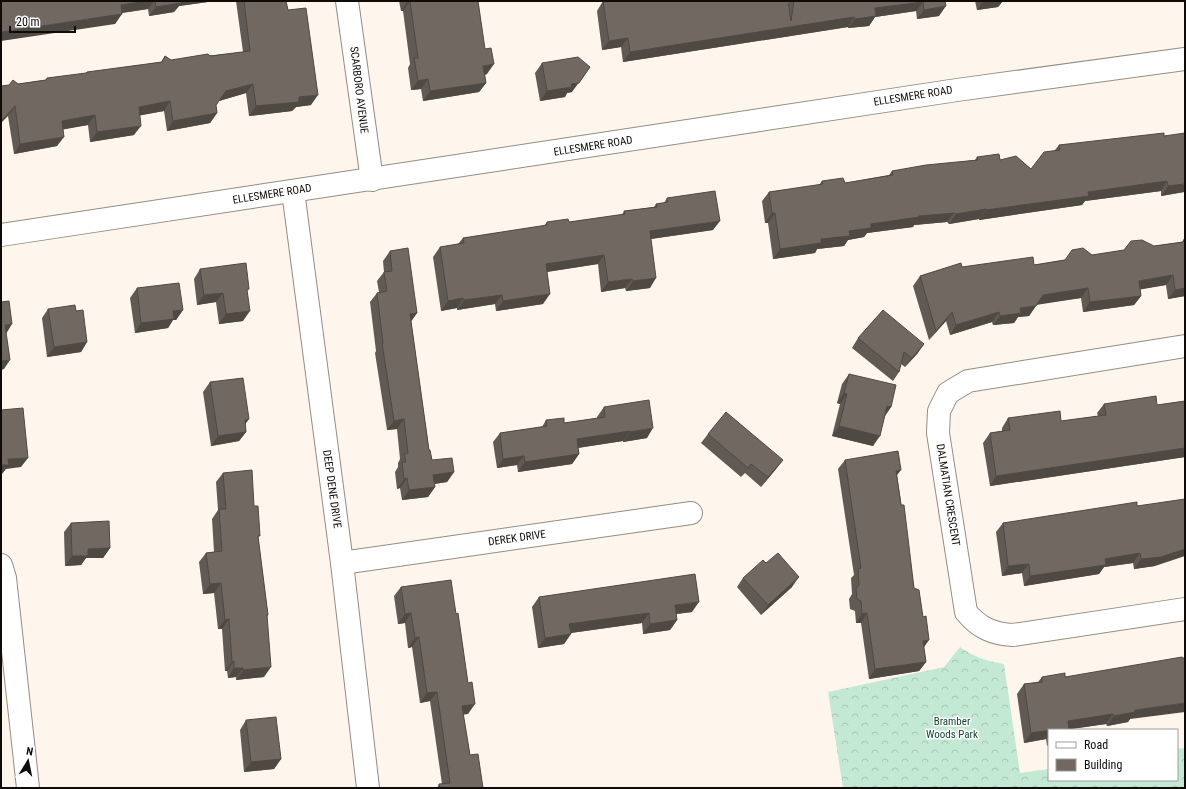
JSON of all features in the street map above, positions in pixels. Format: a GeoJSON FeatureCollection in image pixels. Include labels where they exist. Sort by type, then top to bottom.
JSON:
{"type":"FeatureCollection","features":[{"type":"Feature","properties":{"kind":"street","name":"SCARBORO AVENUE"},"geometry":{"type":"LineString","coordinates":[[348,1],[372,180]]}},
{"type":"Feature","properties":{"kind":"street","name":"ELLESMERE ROAD"},"geometry":{"type":"LineString","coordinates":[[1,235],[372,180],[957,90],[1185,59]]}},
{"type":"Feature","properties":{"kind":"street","name":"DEEP DENE DRIVE"},"geometry":{"type":"LineString","coordinates":[[292,191],[342,563],[368,788]]}},
{"type":"Feature","properties":{"kind":"street","name":"DALMATIAN CRESCENT"},"geometry":{"type":"LineString","coordinates":[[1185,346],[968,381],[948,393],[939,411],[938,433],[966,612],[978,625],[990,632],[1013,636],[1185,609]]}},
{"type":"Feature","properties":{"kind":"street","name":"DEREK DRIVE"},"geometry":{"type":"LineString","coordinates":[[342,563],[691,513]]}},
{"type":"Feature","properties":{"kind":"street"},"geometry":{"type":"LineString","coordinates":[[1,566],[5,578],[28,788]]}},
{"type":"Feature","properties":{"kind":"green space","name":"Bramber Woods Park"},"geometry":{"type":"Polygon","coordinates":[[[960,647],[981,658],[1004,664],[1020,773],[1048,769],[1048,781],[1178,781],[1178,749],[1185,748],[1185,788],[843,788],[828,692],[944,667],[960,647]]]}},
{"type":"Feature","properties":{"kind":"building"},"geometry":{"type":"Polygon","coordinates":[[[1,1],[146,1],[121,5],[122,14],[1,32],[1,1]]]}},
{"type":"Feature","properties":{"kind":"building"},"geometry":{"type":"Polygon","coordinates":[[[155,1],[181,1],[181,3],[156,7],[155,1]]]}},
{"type":"Feature","properties":{"kind":"building"},"geometry":{"type":"Polygon","coordinates":[[[244,1],[286,1],[288,10],[306,8],[318,95],[299,97],[299,102],[256,106],[253,84],[226,91],[216,105],[217,113],[173,121],[170,101],[139,107],[141,126],[97,132],[95,115],[62,121],[64,137],[20,144],[15,106],[1,121],[1,86],[9,85],[13,80],[18,84],[46,80],[47,78],[162,62],[165,56],[171,60],[208,54],[210,56],[250,51],[244,1]]]}},
{"type":"Feature","properties":{"kind":"building"},"geometry":{"type":"Polygon","coordinates":[[[410,1],[478,1],[485,49],[491,48],[494,64],[483,66],[486,83],[430,91],[428,79],[418,81],[414,58],[418,58],[410,1]]]}},
{"type":"Feature","properties":{"kind":"building"},"geometry":{"type":"Polygon","coordinates":[[[603,1],[788,1],[791,21],[794,1],[945,1],[946,6],[924,10],[923,2],[875,8],[876,16],[855,19],[854,17],[630,52],[628,38],[609,41],[603,1]]]}},
{"type":"Feature","properties":{"kind":"building"},"geometry":{"type":"Polygon","coordinates":[[[578,57],[590,67],[579,83],[571,84],[572,87],[547,91],[542,63],[578,57]]]}},
{"type":"Feature","properties":{"kind":"building"},"geometry":{"type":"Polygon","coordinates":[[[1164,133],[1164,136],[1185,133],[1185,184],[1168,186],[1167,181],[1088,192],[1089,196],[956,214],[919,216],[871,224],[871,228],[849,231],[850,236],[821,239],[821,243],[780,249],[775,213],[772,213],[769,192],[823,184],[822,181],[843,178],[845,183],[893,175],[892,171],[926,165],[978,160],[977,157],[999,154],[1000,160],[1016,156],[1031,169],[1044,152],[1060,150],[1059,145],[1164,133]]]}},
{"type":"Feature","properties":{"kind":"building"},"geometry":{"type":"Polygon","coordinates":[[[715,191],[720,221],[650,231],[656,278],[608,282],[604,255],[546,264],[550,294],[503,301],[502,295],[464,300],[463,298],[448,301],[440,247],[464,243],[463,238],[547,225],[547,222],[568,219],[569,222],[625,214],[624,211],[657,207],[656,204],[668,202],[667,198],[715,191]]]}},
{"type":"Feature","properties":{"kind":"building"},"geometry":{"type":"Polygon","coordinates":[[[1185,238],[1185,288],[1175,290],[1173,275],[1139,281],[1141,296],[1090,302],[1088,288],[1043,295],[1036,306],[1020,308],[1021,313],[1000,316],[999,312],[956,325],[952,312],[936,331],[920,276],[961,263],[962,267],[1033,257],[1034,265],[1065,260],[1072,250],[1083,248],[1092,255],[1124,250],[1131,241],[1142,240],[1154,246],[1183,242],[1185,238]]]}},
{"type":"Feature","properties":{"kind":"building"},"geometry":{"type":"Polygon","coordinates":[[[408,248],[417,313],[410,314],[429,450],[432,460],[452,458],[454,472],[433,475],[435,487],[409,490],[407,478],[404,479],[402,462],[406,462],[404,454],[408,453],[404,419],[394,421],[382,343],[377,293],[387,291],[384,272],[392,271],[390,251],[408,248]]]}},
{"type":"Feature","properties":{"kind":"building"},"geometry":{"type":"Polygon","coordinates":[[[246,263],[249,289],[247,290],[250,311],[226,314],[223,293],[204,295],[200,269],[246,263]]]}},
{"type":"Feature","properties":{"kind":"building"},"geometry":{"type":"Polygon","coordinates":[[[179,283],[183,310],[173,311],[174,319],[141,323],[137,288],[179,283]]]}},
{"type":"Feature","properties":{"kind":"building"},"geometry":{"type":"Polygon","coordinates":[[[9,301],[12,324],[5,325],[10,360],[1,361],[1,302],[9,301]]]}},
{"type":"Feature","properties":{"kind":"building"},"geometry":{"type":"Polygon","coordinates":[[[75,305],[76,311],[83,310],[87,342],[54,347],[48,309],[75,305]]]}},
{"type":"Feature","properties":{"kind":"building"},"geometry":{"type":"Polygon","coordinates":[[[883,310],[924,344],[912,358],[904,352],[899,372],[858,338],[883,310]]]}},
{"type":"Feature","properties":{"kind":"building"},"geometry":{"type":"Polygon","coordinates":[[[849,374],[896,385],[891,407],[887,406],[880,436],[839,426],[847,394],[844,393],[849,374]]]}},
{"type":"Feature","properties":{"kind":"building"},"geometry":{"type":"Polygon","coordinates":[[[243,378],[249,419],[245,420],[246,432],[218,436],[210,382],[243,378]]]}},
{"type":"Feature","properties":{"kind":"building"},"geometry":{"type":"Polygon","coordinates":[[[1156,396],[1157,405],[1185,401],[1185,448],[996,476],[990,433],[1010,430],[1008,418],[1060,411],[1061,421],[1106,415],[1104,404],[1156,396]]]}},
{"type":"Feature","properties":{"kind":"building"},"geometry":{"type":"Polygon","coordinates":[[[649,400],[653,428],[577,439],[579,454],[525,462],[524,456],[503,459],[500,433],[547,426],[546,420],[564,418],[564,423],[605,417],[604,407],[649,400]]]}},
{"type":"Feature","properties":{"kind":"building"},"geometry":{"type":"Polygon","coordinates":[[[23,408],[28,458],[8,459],[9,465],[1,465],[1,410],[23,408]]]}},
{"type":"Feature","properties":{"kind":"building"},"geometry":{"type":"Polygon","coordinates":[[[726,412],[783,460],[768,477],[751,464],[748,468],[708,434],[726,412]]]}},
{"type":"Feature","properties":{"kind":"building"},"geometry":{"type":"Polygon","coordinates":[[[898,451],[901,470],[896,471],[901,505],[904,505],[914,588],[919,590],[923,617],[926,616],[929,640],[923,641],[926,662],[875,669],[867,613],[862,614],[861,601],[857,599],[856,589],[859,585],[858,569],[861,568],[845,460],[898,451]]]}},
{"type":"Feature","properties":{"kind":"building"},"geometry":{"type":"Polygon","coordinates":[[[252,470],[254,506],[258,506],[260,536],[258,536],[268,615],[271,667],[243,670],[243,668],[234,668],[234,661],[232,662],[229,619],[225,620],[221,583],[210,584],[206,553],[222,551],[219,509],[226,509],[223,473],[252,470]]]}},
{"type":"Feature","properties":{"kind":"building"},"geometry":{"type":"Polygon","coordinates":[[[1185,499],[1185,549],[1161,557],[1141,559],[1140,553],[1105,559],[1106,565],[1030,576],[1029,564],[1008,566],[1003,523],[1137,502],[1137,506],[1185,499]]]}},
{"type":"Feature","properties":{"kind":"building"},"geometry":{"type":"Polygon","coordinates":[[[109,521],[110,548],[88,549],[88,556],[72,556],[71,523],[109,521]]]}},
{"type":"Feature","properties":{"kind":"building"},"geometry":{"type":"Polygon","coordinates":[[[778,553],[799,577],[768,605],[743,578],[763,560],[766,563],[778,553]]]}},
{"type":"Feature","properties":{"kind":"building"},"geometry":{"type":"Polygon","coordinates":[[[695,574],[699,602],[675,605],[677,620],[650,624],[649,613],[569,624],[571,634],[545,638],[539,597],[695,574]]]}},
{"type":"Feature","properties":{"kind":"building"},"geometry":{"type":"Polygon","coordinates":[[[451,580],[456,614],[458,613],[468,683],[472,682],[475,704],[462,706],[470,755],[478,754],[483,788],[440,788],[439,784],[450,783],[437,692],[427,693],[419,637],[415,638],[411,613],[405,614],[401,587],[451,580]]]}},
{"type":"Feature","properties":{"kind":"building"},"geometry":{"type":"Polygon","coordinates":[[[1182,657],[1185,659],[1185,703],[1135,710],[1135,712],[1114,716],[1113,714],[1068,721],[1069,729],[1048,729],[1048,731],[1031,733],[1024,684],[1042,682],[1042,677],[1065,673],[1065,677],[1182,657]]]}},
{"type":"Feature","properties":{"kind":"building"},"geometry":{"type":"Polygon","coordinates":[[[276,717],[281,759],[251,762],[246,720],[276,717]]]}}]}
